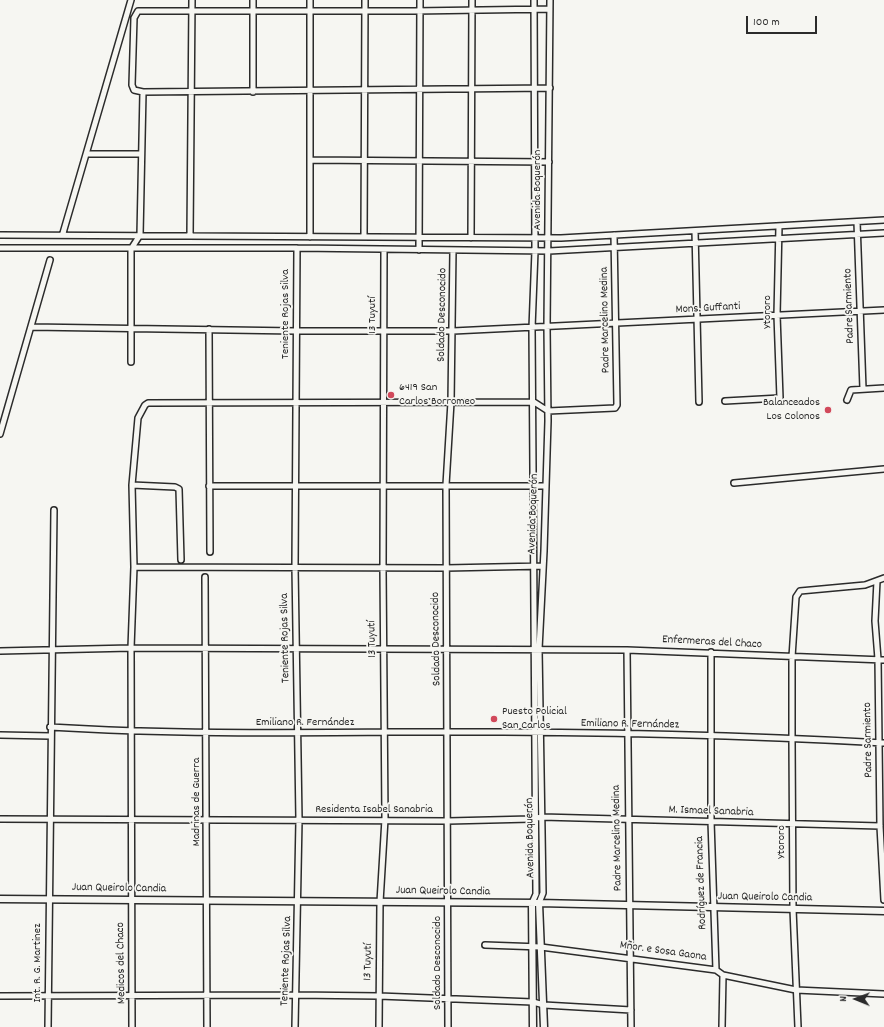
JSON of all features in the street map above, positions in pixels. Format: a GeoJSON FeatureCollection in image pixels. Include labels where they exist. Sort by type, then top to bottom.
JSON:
{"type":"FeatureCollection","features":[{"type":"Feature","properties":{"kind":"street"},"geometry":{"type":"LineString","coordinates":[[63,233],[131,0]]}},
{"type":"Feature","properties":{"kind":"street"},"geometry":{"type":"LineString","coordinates":[[190,236],[192,0]]}},
{"type":"Feature","properties":{"kind":"street"},"geometry":{"type":"LineString","coordinates":[[253,92],[254,0]]}},
{"type":"Feature","properties":{"kind":"street"},"geometry":{"type":"LineString","coordinates":[[310,0],[310,237]]}},
{"type":"Feature","properties":{"kind":"street"},"geometry":{"type":"LineString","coordinates":[[364,237],[365,0]]}},
{"type":"Feature","properties":{"kind":"street"},"geometry":{"type":"LineString","coordinates":[[419,250],[420,0]]}},
{"type":"Feature","properties":{"kind":"street"},"geometry":{"type":"LineString","coordinates":[[471,238],[472,0]]}},
{"type":"Feature","properties":{"kind":"street","name":"Avenida Boquerón"},"geometry":{"type":"LineString","coordinates":[[533,1027],[532,903],[536,894],[533,649],[534,402],[532,328],[535,251],[534,0]]}},
{"type":"Feature","properties":{"kind":"street","name":"Avenida Boquerón"},"geometry":{"type":"LineString","coordinates":[[544,1027],[539,903],[543,893],[539,649],[548,411],[547,327],[549,251],[550,0]]}},
{"type":"Feature","properties":{"kind":"street"},"geometry":{"type":"LineString","coordinates":[[550,9],[310,12],[138,11],[135,14],[132,85],[134,90],[143,92],[310,92],[550,88]]}},
{"type":"Feature","properties":{"kind":"street"},"geometry":{"type":"LineString","coordinates":[[131,362],[131,249],[139,235],[143,92]]}},
{"type":"Feature","properties":{"kind":"street"},"geometry":{"type":"LineString","coordinates":[[89,154],[141,154]]}},
{"type":"Feature","properties":{"kind":"street"},"geometry":{"type":"LineString","coordinates":[[310,160],[549,162]]}},
{"type":"Feature","properties":{"kind":"street"},"geometry":{"type":"LineString","coordinates":[[0,235],[549,238],[884,220]]}},
{"type":"Feature","properties":{"kind":"street","name":"Padre Sarmiento"},"geometry":{"type":"LineString","coordinates":[[857,222],[863,389]]}},
{"type":"Feature","properties":{"kind":"street","name":"Ytororo"},"geometry":{"type":"LineString","coordinates":[[725,401],[780,398],[777,315],[778,226]]}},
{"type":"Feature","properties":{"kind":"street"},"geometry":{"type":"LineString","coordinates":[[695,231],[698,402]]}},
{"type":"Feature","properties":{"kind":"street"},"geometry":{"type":"LineString","coordinates":[[0,248],[297,248],[549,251],[884,233]]}},
{"type":"Feature","properties":{"kind":"street","name":"Padre Marcelino Medina"},"geometry":{"type":"LineString","coordinates":[[548,411],[615,408],[617,405],[614,235]]}},
{"type":"Feature","properties":{"kind":"street","name":"Teniente Rojas Silva"},"geometry":{"type":"LineString","coordinates":[[295,1027],[299,820],[295,567],[297,248]]}},
{"type":"Feature","properties":{"kind":"street","name":"13 Tuyutí"},"geometry":{"type":"LineString","coordinates":[[379,1027],[380,902],[385,819],[386,732],[383,650],[384,250]]}},
{"type":"Feature","properties":{"kind":"street","name":"Soldado Desconocido"},"geometry":{"type":"LineString","coordinates":[[448,1027],[449,903],[446,485],[451,402],[453,250]]}},
{"type":"Feature","properties":{"kind":"street"},"geometry":{"type":"LineString","coordinates":[[0,434],[50,260]]}},
{"type":"Feature","properties":{"kind":"street","name":"Mons. Guffanti"},"geometry":{"type":"LineString","coordinates":[[31,327],[296,331],[452,331],[884,310]]}},
{"type":"Feature","properties":{"kind":"street"},"geometry":{"type":"LineString","coordinates":[[209,329],[210,552]]}},
{"type":"Feature","properties":{"kind":"street"},"geometry":{"type":"LineString","coordinates":[[847,400],[851,390],[884,388]]}},
{"type":"Feature","properties":{"kind":"street"},"geometry":{"type":"LineString","coordinates":[[210,402],[534,402],[548,411]]}},
{"type":"Feature","properties":{"kind":"street","name":"Medicos del Chaco"},"geometry":{"type":"LineString","coordinates":[[132,1027],[131,648],[134,567],[132,485],[138,418],[145,405],[148,403],[210,402]]}},
{"type":"Feature","properties":{"kind":"street"},"geometry":{"type":"LineString","coordinates":[[734,483],[884,469]]}},
{"type":"Feature","properties":{"kind":"street"},"geometry":{"type":"LineString","coordinates":[[132,485],[175,486],[179,488],[181,560]]}},
{"type":"Feature","properties":{"kind":"street"},"geometry":{"type":"LineString","coordinates":[[209,486],[546,486]]}},
{"type":"Feature","properties":{"kind":"street","name":"Int. R. G. Martinez"},"geometry":{"type":"LineString","coordinates":[[48,1027],[48,899],[54,510]]}},
{"type":"Feature","properties":{"kind":"street"},"geometry":{"type":"LineString","coordinates":[[134,567],[295,567],[383,569],[543,566]]}},
{"type":"Feature","properties":{"kind":"street","name":"Madrinas de Guerra"},"geometry":{"type":"LineString","coordinates":[[205,577],[207,732],[207,1027]]}},
{"type":"Feature","properties":{"kind":"street"},"geometry":{"type":"LineString","coordinates":[[877,581],[884,578]]}},
{"type":"Feature","properties":{"kind":"street","name":"Padre Sarmiento"},"geometry":{"type":"LineString","coordinates":[[877,581],[875,621],[881,659],[884,900]]}},
{"type":"Feature","properties":{"kind":"street","name":"Ytororo"},"geometry":{"type":"LineString","coordinates":[[798,1027],[793,910],[792,824],[792,657],[797,593],[808,590],[865,585],[877,581]]}},
{"type":"Feature","properties":{"kind":"street","name":"Enfermeras del Chaco"},"geometry":{"type":"LineString","coordinates":[[0,650],[131,648],[383,650],[539,649],[711,652],[792,657],[881,659]]}},
{"type":"Feature","properties":{"kind":"street","name":"Padre Marcelino Medina"},"geometry":{"type":"LineString","coordinates":[[627,650],[626,735],[631,1027]]}},
{"type":"Feature","properties":{"kind":"street","name":"Rodríguez de Francia"},"geometry":{"type":"LineString","coordinates":[[711,652],[711,821],[716,970]]}},
{"type":"Feature","properties":{"kind":"street","name":"Emiliano R. Fernández"},"geometry":{"type":"LineString","coordinates":[[50,727],[132,731],[298,734],[448,732],[626,735],[881,743]]}},
{"type":"Feature","properties":{"kind":"street"},"geometry":{"type":"LineString","coordinates":[[0,735],[50,736]]}},
{"type":"Feature","properties":{"kind":"street","name":"Residenta Isabel Sanabria"},"geometry":{"type":"LineString","coordinates":[[0,819],[385,819],[448,821],[542,817]]}},
{"type":"Feature","properties":{"kind":"street","name":"M. Ismael Sanabria"},"geometry":{"type":"LineString","coordinates":[[542,817],[711,821],[882,829]]}},
{"type":"Feature","properties":{"kind":"street","name":"Juan Queirolo Candia"},"geometry":{"type":"LineString","coordinates":[[0,898],[539,903],[884,911]]}},
{"type":"Feature","properties":{"kind":"street","name":"Mñor. e Sosa Gaona"},"geometry":{"type":"LineString","coordinates":[[485,944],[541,947],[630,957],[716,970],[722,975],[796,990],[884,994]]}},
{"type":"Feature","properties":{"kind":"street"},"geometry":{"type":"LineString","coordinates":[[722,975],[722,1027]]}},
{"type":"Feature","properties":{"kind":"street"},"geometry":{"type":"LineString","coordinates":[[0,996],[295,994],[533,1002],[544,1005],[631,1010]]}},
{"type":"Feature","properties":{"kind":"place","name":"6419 San Carlos Borromeo"},"geometry":{"type":"Point","coordinates":[391,395]}},
{"type":"Feature","properties":{"kind":"place","name":"Balanceados Los Colonos"},"geometry":{"type":"Point","coordinates":[828,410]}},
{"type":"Feature","properties":{"kind":"place","name":"Puesto Policial San Carlos"},"geometry":{"type":"Point","coordinates":[494,719]}}]}
